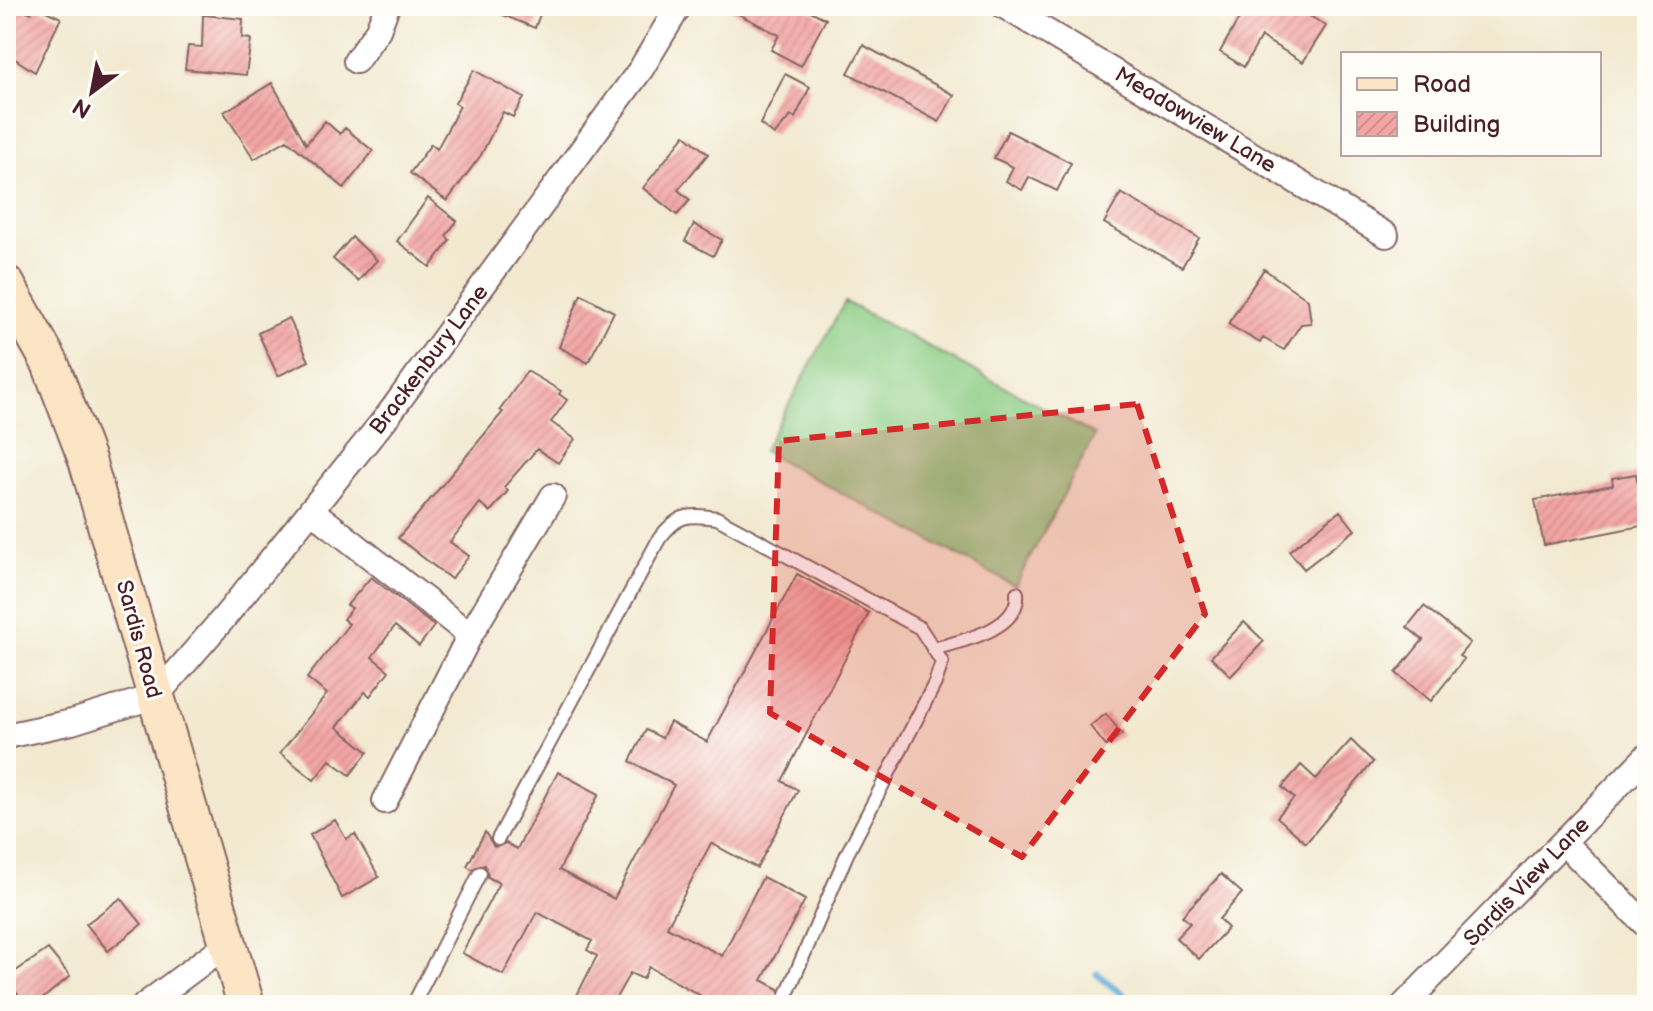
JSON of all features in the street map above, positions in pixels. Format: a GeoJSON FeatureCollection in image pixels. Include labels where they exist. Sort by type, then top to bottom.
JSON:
{"type":"FeatureCollection","features":[{"type":"Feature","properties":{"kind":"main road","name":"Sardis Road"},"geometry":{"type":"LineString","coordinates":[[6,284],[35,330],[66,401],[122,574],[246,1005]]}},
{"type":"Feature","properties":{"kind":"street"},"geometry":{"type":"LineString","coordinates":[[356,61],[378,30],[387,6]]}},
{"type":"Feature","properties":{"kind":"street","name":"Brackenbury Lane"},"geometry":{"type":"LineString","coordinates":[[156,696],[389,414],[641,69],[679,6]]}},
{"type":"Feature","properties":{"kind":"street","name":"Meadowview Lane"},"geometry":{"type":"LineString","coordinates":[[1004,6],[1386,235]]}},
{"type":"Feature","properties":{"kind":"street"},"geometry":{"type":"LineString","coordinates":[[385,801],[470,635],[553,496]]}},
{"type":"Feature","properties":{"kind":"street"},"geometry":{"type":"LineString","coordinates":[[311,510],[470,635]]}},
{"type":"Feature","properties":{"kind":"street"},"geometry":{"type":"LineString","coordinates":[[6,736],[72,722],[156,696]]}},
{"type":"Feature","properties":{"kind":"street","name":"Sardis View Lane"},"geometry":{"type":"LineString","coordinates":[[1404,1005],[1647,756]]}},
{"type":"Feature","properties":{"kind":"street"},"geometry":{"type":"LineString","coordinates":[[1564,843],[1647,926]]}},
{"type":"Feature","properties":{"kind":"street"},"geometry":{"type":"LineString","coordinates":[[145,1005],[227,944]]}},
{"type":"Feature","properties":{"kind":"lane"},"geometry":{"type":"LineString","coordinates":[[498,839],[659,539],[670,524],[690,514],[717,518],[920,628],[942,662],[935,683],[847,854],[787,994]]}},
{"type":"Feature","properties":{"kind":"lane"},"geometry":{"type":"LineString","coordinates":[[933,649],[996,626],[1011,616],[1018,605],[1017,593]]}},
{"type":"Feature","properties":{"kind":"lane"},"geometry":{"type":"LineString","coordinates":[[413,1005],[480,873]]}},
{"type":"Feature","properties":{"kind":"highlighted area"},"geometry":{"type":"Polygon","coordinates":[[[1137,404],[1205,614],[1022,857],[770,713],[779,441],[1137,404]]]}},
{"type":"Feature","properties":{"kind":"green space"},"geometry":{"type":"Polygon","coordinates":[[[845,302],[1095,435],[1015,586],[763,451],[845,302]]]}},
{"type":"Feature","properties":{"kind":"building"},"geometry":{"type":"Polygon","coordinates":[[[35,6],[61,18],[35,72],[6,53],[6,9],[15,14],[20,8],[31,13],[35,6]]]}},
{"type":"Feature","properties":{"kind":"building"},"geometry":{"type":"Polygon","coordinates":[[[481,6],[543,6],[535,28],[481,6]]]}},
{"type":"Feature","properties":{"kind":"building"},"geometry":{"type":"Polygon","coordinates":[[[723,6],[801,6],[826,19],[801,66],[771,50],[779,35],[723,6]]]}},
{"type":"Feature","properties":{"kind":"building"},"geometry":{"type":"Polygon","coordinates":[[[1246,6],[1294,6],[1326,26],[1303,62],[1261,37],[1244,67],[1220,52],[1246,6]]]}},
{"type":"Feature","properties":{"kind":"building"},"geometry":{"type":"Polygon","coordinates":[[[203,15],[243,19],[242,38],[251,39],[246,75],[185,69],[188,46],[202,47],[203,15]]]}},
{"type":"Feature","properties":{"kind":"building"},"geometry":{"type":"Polygon","coordinates":[[[863,45],[954,95],[939,122],[848,73],[863,45]]]}},
{"type":"Feature","properties":{"kind":"building"},"geometry":{"type":"Polygon","coordinates":[[[474,70],[524,98],[513,117],[503,112],[481,155],[447,201],[410,173],[431,144],[437,149],[460,106],[455,103],[474,70]]]}},
{"type":"Feature","properties":{"kind":"building"},"geometry":{"type":"Polygon","coordinates":[[[785,74],[810,87],[795,118],[791,116],[774,135],[760,124],[785,74]]]}},
{"type":"Feature","properties":{"kind":"building"},"geometry":{"type":"Polygon","coordinates":[[[272,83],[306,144],[325,121],[340,134],[345,128],[373,151],[344,188],[287,140],[254,159],[224,112],[272,83]]]}},
{"type":"Feature","properties":{"kind":"building"},"geometry":{"type":"Polygon","coordinates":[[[1008,131],[1071,163],[1057,191],[1029,177],[1022,190],[1006,181],[1013,167],[994,158],[1008,131]]]}},
{"type":"Feature","properties":{"kind":"building"},"geometry":{"type":"Polygon","coordinates":[[[685,135],[708,154],[678,190],[690,200],[677,215],[643,188],[685,135]]]}},
{"type":"Feature","properties":{"kind":"building"},"geometry":{"type":"Polygon","coordinates":[[[1121,193],[1199,238],[1182,267],[1104,223],[1121,193]]]}},
{"type":"Feature","properties":{"kind":"building"},"geometry":{"type":"Polygon","coordinates":[[[428,198],[457,221],[446,236],[450,240],[430,267],[397,241],[428,198]]]}},
{"type":"Feature","properties":{"kind":"building"},"geometry":{"type":"Polygon","coordinates":[[[694,224],[722,240],[713,256],[685,241],[694,224]]]}},
{"type":"Feature","properties":{"kind":"building"},"geometry":{"type":"Polygon","coordinates":[[[352,237],[377,260],[358,281],[333,259],[352,237]]]}},
{"type":"Feature","properties":{"kind":"building"},"geometry":{"type":"Polygon","coordinates":[[[1264,269],[1308,300],[1311,323],[1301,324],[1284,350],[1263,338],[1260,343],[1228,324],[1264,269]]]}},
{"type":"Feature","properties":{"kind":"building"},"geometry":{"type":"Polygon","coordinates":[[[581,294],[614,312],[588,363],[559,347],[581,294]]]}},
{"type":"Feature","properties":{"kind":"building"},"geometry":{"type":"Polygon","coordinates":[[[289,318],[309,361],[278,376],[258,333],[289,318]]]}},
{"type":"Feature","properties":{"kind":"building"},"geometry":{"type":"Polygon","coordinates":[[[527,371],[561,391],[559,394],[567,400],[551,422],[575,439],[558,463],[537,449],[504,487],[508,491],[490,512],[480,503],[450,542],[469,556],[451,579],[398,538],[503,412],[500,410],[527,371]]]}},
{"type":"Feature","properties":{"kind":"building"},"geometry":{"type":"Polygon","coordinates":[[[1636,474],[1646,525],[1544,545],[1535,500],[1613,485],[1612,478],[1636,474]]]}},
{"type":"Feature","properties":{"kind":"building"},"geometry":{"type":"Polygon","coordinates":[[[1340,511],[1355,530],[1304,569],[1289,551],[1340,511]]]}},
{"type":"Feature","properties":{"kind":"building"},"geometry":{"type":"Polygon","coordinates":[[[797,574],[869,613],[782,781],[798,790],[757,868],[711,843],[667,927],[722,956],[763,877],[805,900],[762,980],[779,989],[783,1002],[795,998],[809,1005],[696,1005],[701,996],[649,967],[643,979],[630,973],[612,1005],[594,1005],[577,995],[597,956],[587,950],[592,941],[537,912],[503,975],[462,953],[499,883],[488,877],[485,865],[472,869],[467,866],[485,832],[494,847],[506,843],[517,849],[558,772],[599,794],[559,870],[614,899],[674,785],[630,761],[646,730],[662,738],[670,722],[707,742],[797,574]]]}},
{"type":"Feature","properties":{"kind":"building"},"geometry":{"type":"Polygon","coordinates":[[[371,577],[434,626],[419,646],[395,626],[372,657],[389,671],[370,696],[365,692],[337,727],[368,752],[350,775],[330,760],[314,780],[280,753],[327,694],[307,678],[349,624],[343,619],[352,608],[347,605],[371,577]]]}},
{"type":"Feature","properties":{"kind":"building"},"geometry":{"type":"Polygon","coordinates":[[[1424,606],[1470,643],[1459,656],[1464,659],[1431,701],[1396,673],[1423,640],[1407,627],[1424,606]]]}},
{"type":"Feature","properties":{"kind":"building"},"geometry":{"type":"Polygon","coordinates":[[[1244,622],[1264,641],[1231,676],[1211,657],[1244,622]]]}},
{"type":"Feature","properties":{"kind":"building"},"geometry":{"type":"Polygon","coordinates":[[[1106,714],[1122,734],[1106,746],[1090,726],[1106,714]]]}},
{"type":"Feature","properties":{"kind":"building"},"geometry":{"type":"Polygon","coordinates":[[[1351,740],[1373,762],[1306,843],[1277,817],[1294,798],[1282,787],[1301,765],[1316,779],[1351,740]]]}},
{"type":"Feature","properties":{"kind":"building"},"geometry":{"type":"Polygon","coordinates":[[[335,820],[346,839],[355,834],[379,877],[342,898],[310,835],[335,820]]]}},
{"type":"Feature","properties":{"kind":"building"},"geometry":{"type":"Polygon","coordinates":[[[1221,874],[1242,893],[1219,919],[1228,928],[1199,959],[1176,938],[1190,923],[1182,916],[1221,874]]]}},
{"type":"Feature","properties":{"kind":"building"},"geometry":{"type":"Polygon","coordinates":[[[121,898],[142,924],[108,951],[86,924],[121,898]]]}},
{"type":"Feature","properties":{"kind":"building"},"geometry":{"type":"Polygon","coordinates":[[[48,949],[70,976],[35,1005],[26,1005],[6,978],[48,949]]]}},
{"type":"Feature","properties":{"kind":"waterway"},"geometry":{"type":"LineString","coordinates":[[1097,974],[1136,1005]]}}]}
